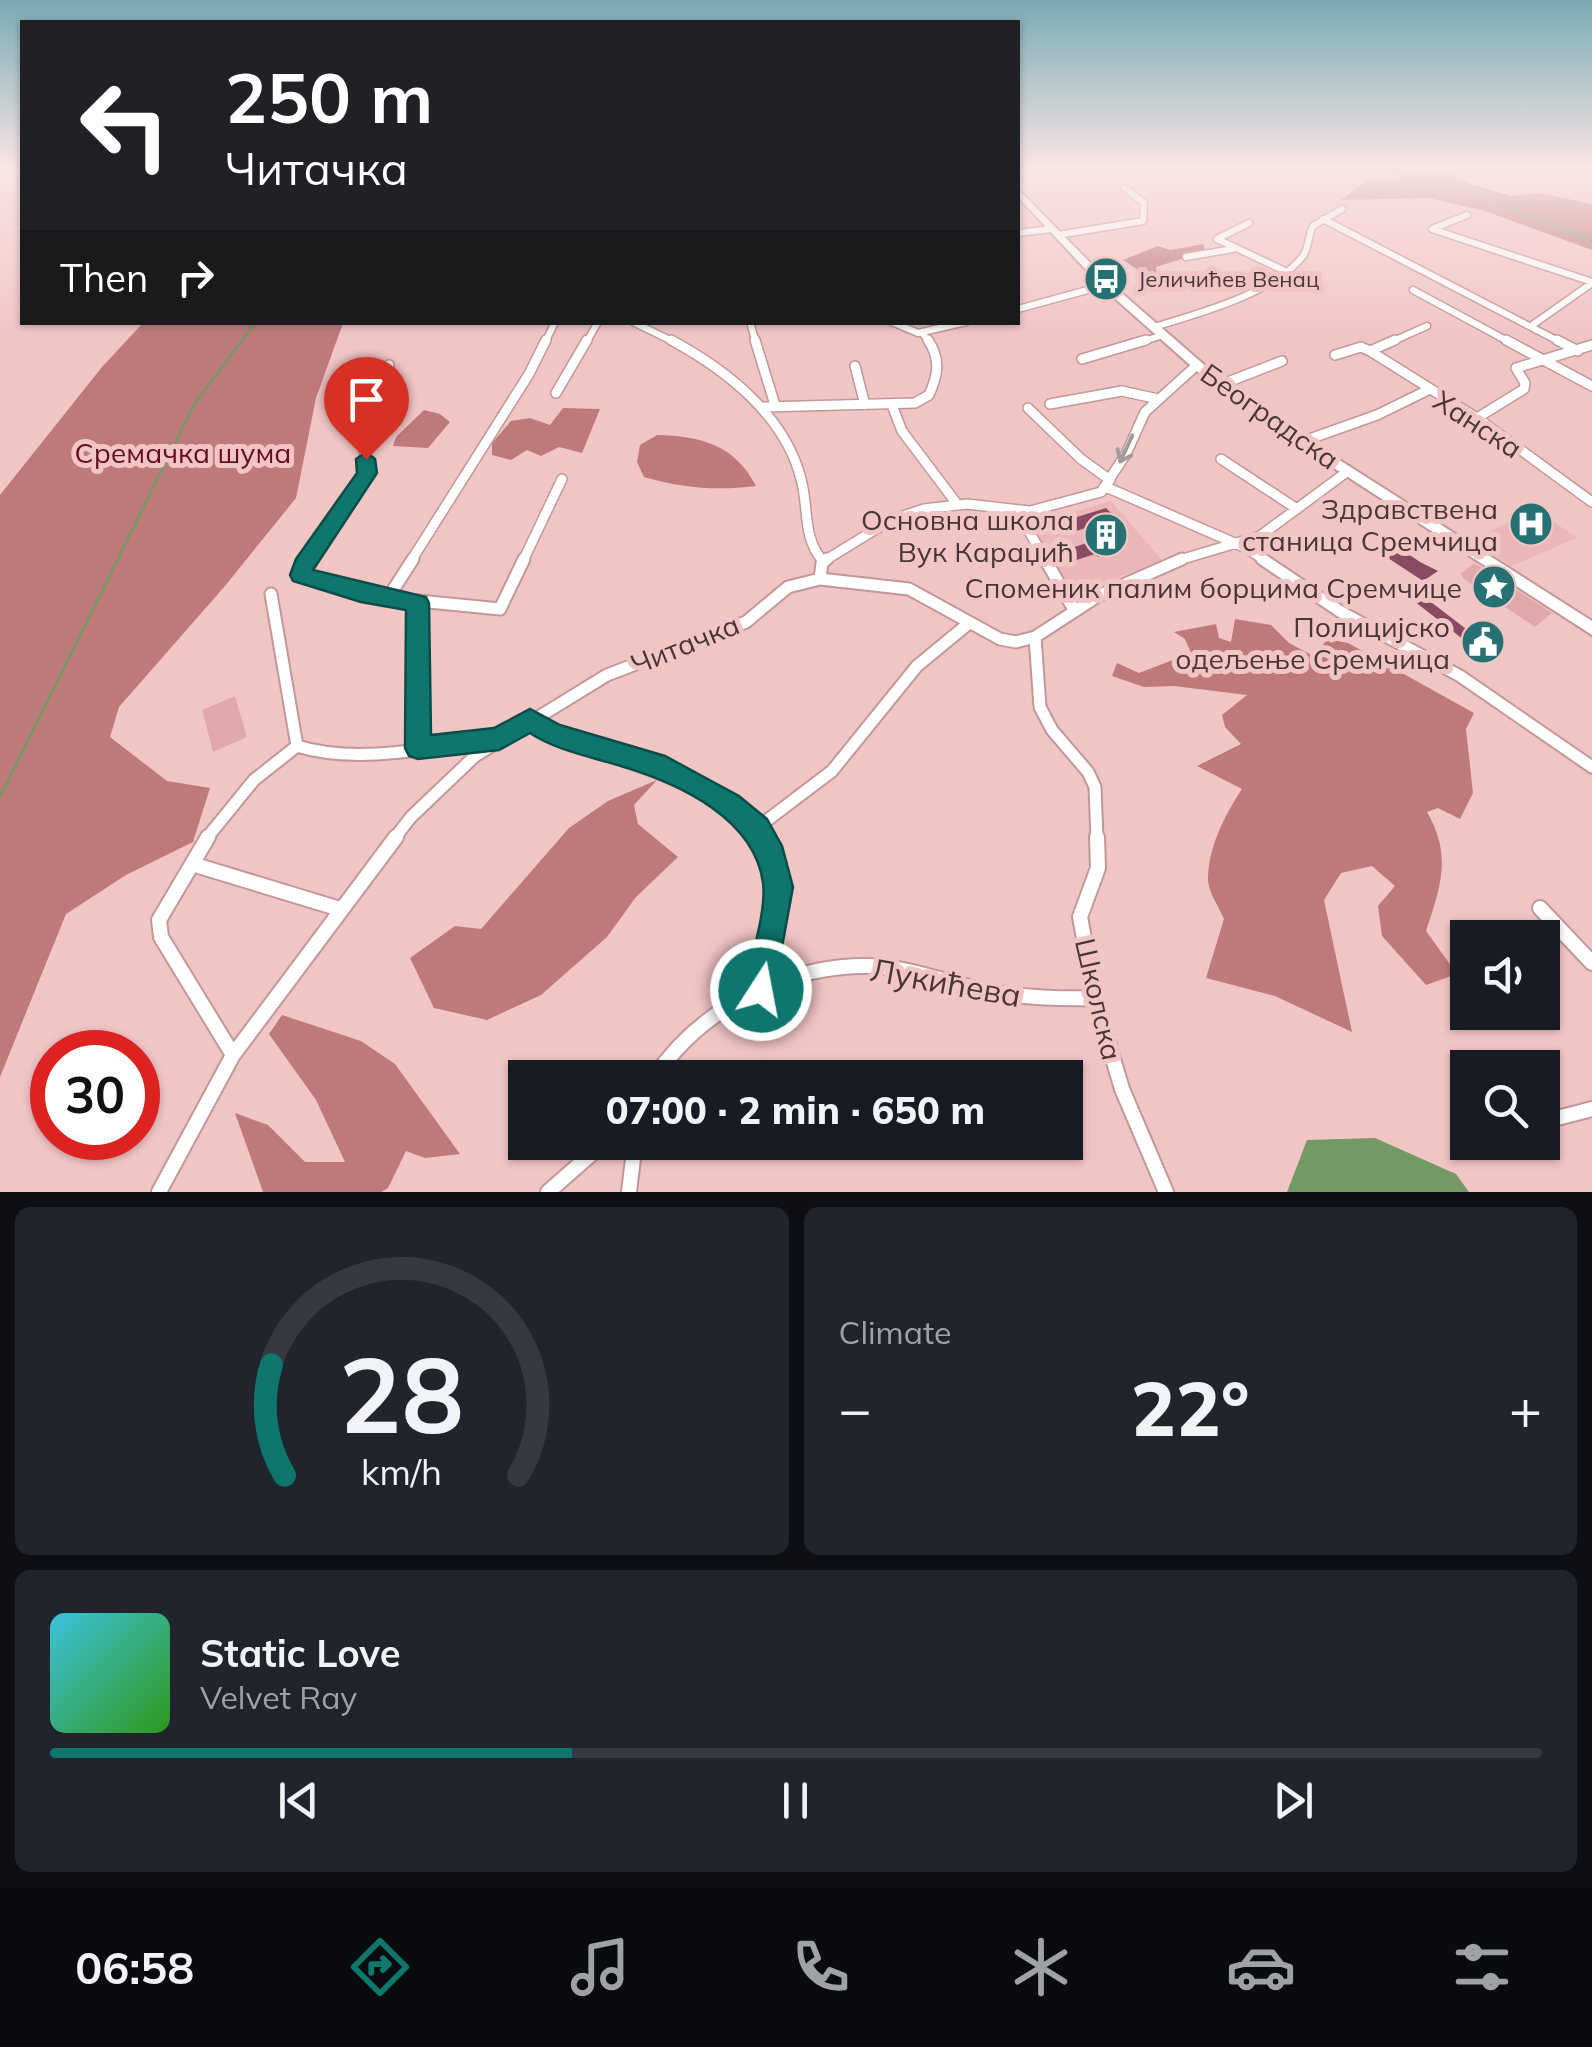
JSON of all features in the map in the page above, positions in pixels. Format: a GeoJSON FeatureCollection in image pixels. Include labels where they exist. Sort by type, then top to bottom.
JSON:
{"type":"FeatureCollection","features":[{"type":"Feature","properties":{"kind":"main road","name":"Београдска"},"geometry":{"type":"LineString","coordinates":[[1047,225],[1106,285],[1220,385],[1301,442],[1592,629]]}},
{"type":"Feature","properties":{"kind":"street"},"geometry":{"type":"LineString","coordinates":[[1020,233],[1113,225]]}},
{"type":"Feature","properties":{"kind":"street"},"geometry":{"type":"LineString","coordinates":[[1248,225],[1216,239],[1283,270]]}},
{"type":"Feature","properties":{"kind":"street"},"geometry":{"type":"LineString","coordinates":[[1082,359],[1223,305],[1304,256],[1310,230],[1316,225]]}},
{"type":"Feature","properties":{"kind":"street"},"geometry":{"type":"LineString","coordinates":[[1334,225],[1578,351]]}},
{"type":"Feature","properties":{"kind":"street"},"geometry":{"type":"LineString","coordinates":[[1443,225],[1432,229],[1592,282]]}},
{"type":"Feature","properties":{"kind":"street"},"geometry":{"type":"LineString","coordinates":[[1186,257],[1234,249]]}},
{"type":"Feature","properties":{"kind":"street"},"geometry":{"type":"LineString","coordinates":[[1531,326],[1592,282]]}},
{"type":"Feature","properties":{"kind":"street"},"geometry":{"type":"LineString","coordinates":[[1020,308],[1106,285]]}},
{"type":"Feature","properties":{"kind":"street"},"geometry":{"type":"LineString","coordinates":[[1413,290],[1592,386]]}},
{"type":"Feature","properties":{"kind":"street"},"geometry":{"type":"LineString","coordinates":[[388,598],[529,374],[554,325]]}},
{"type":"Feature","properties":{"kind":"street"},"geometry":{"type":"LineString","coordinates":[[556,393],[596,325]]}},
{"type":"Feature","properties":{"kind":"street"},"geometry":{"type":"LineString","coordinates":[[640,325],[674,339],[769,406],[892,406],[920,400],[930,394],[939,360],[923,334]]}},
{"type":"Feature","properties":{"kind":"street"},"geometry":{"type":"LineString","coordinates":[[751,325],[769,406],[798,468],[808,526],[817,556],[824,561]]}},
{"type":"Feature","properties":{"kind":"street"},"geometry":{"type":"LineString","coordinates":[[895,325],[903,332],[923,334],[955,325]]}},
{"type":"Feature","properties":{"kind":"street"},"geometry":{"type":"LineString","coordinates":[[1370,351],[1427,326]]}},
{"type":"Feature","properties":{"kind":"street"},"geometry":{"type":"LineString","coordinates":[[1477,418],[1526,386],[1516,368],[1592,345]]}},
{"type":"Feature","properties":{"kind":"street"},"geometry":{"type":"LineString","coordinates":[[1335,355],[1361,348],[1370,351],[1428,390]]}},
{"type":"Feature","properties":{"kind":"street"},"geometry":{"type":"LineString","coordinates":[[1220,385],[1282,362]]}},
{"type":"Feature","properties":{"kind":"street"},"geometry":{"type":"LineString","coordinates":[[390,364],[364,424],[362,442],[367,473],[304,564],[301,575],[388,598],[495,610],[503,604],[562,478]]}},
{"type":"Feature","properties":{"kind":"street"},"geometry":{"type":"LineString","coordinates":[[1197,365],[1140,418],[1108,483],[1095,494],[1042,510],[1018,512],[957,504],[909,513],[824,561],[820,579],[909,589],[968,624],[1009,642],[1034,637],[1073,608],[1141,576],[1264,532],[1348,471]]}},
{"type":"Feature","properties":{"kind":"street"},"geometry":{"type":"LineString","coordinates":[[856,366],[865,405]]}},
{"type":"Feature","properties":{"kind":"street","name":"Ханска"},"geometry":{"type":"LineString","coordinates":[[1301,442],[1377,416],[1428,390],[1477,418],[1592,502]]}},
{"type":"Feature","properties":{"kind":"street"},"geometry":{"type":"LineString","coordinates":[[1050,404],[1122,391],[1158,399]]}},
{"type":"Feature","properties":{"kind":"street"},"geometry":{"type":"LineString","coordinates":[[892,406],[902,431],[957,504]]}},
{"type":"Feature","properties":{"kind":"street"},"geometry":{"type":"LineString","coordinates":[[1028,408],[1108,483],[1236,544],[1341,612],[1460,676],[1592,767]]}},
{"type":"Feature","properties":{"kind":"street"},"geometry":{"type":"LineString","coordinates":[[1220,459],[1297,508]]}},
{"type":"Feature","properties":{"kind":"street"},"geometry":{"type":"LineString","coordinates":[[1018,512],[1073,608]]}},
{"type":"Feature","properties":{"kind":"street","name":"Читачка"},"geometry":{"type":"LineString","coordinates":[[159,1192],[233,1055],[411,818],[499,738],[607,675],[746,622],[788,587],[820,579]]}},
{"type":"Feature","properties":{"kind":"street"},"geometry":{"type":"LineString","coordinates":[[233,1055],[158,929],[164,909],[229,811],[283,755],[297,746],[271,594]]}},
{"type":"Feature","properties":{"kind":"street"},"geometry":{"type":"LineString","coordinates":[[418,603],[418,748]]}},
{"type":"Feature","properties":{"kind":"street"},"geometry":{"type":"LineString","coordinates":[[757,828],[832,771],[917,666],[968,624]]}},
{"type":"Feature","properties":{"kind":"street","name":"Школска"},"geometry":{"type":"LineString","coordinates":[[1034,637],[1040,707],[1052,730],[1088,772],[1095,787],[1098,868],[1080,917],[1095,998],[1122,1089],[1166,1192]]}},
{"type":"Feature","properties":{"kind":"street"},"geometry":{"type":"LineString","coordinates":[[530,720],[552,734],[656,765],[730,805],[757,828],[768,846],[779,887],[761,990]]}},
{"type":"Feature","properties":{"kind":"street","name":"Читачка"},"geometry":{"type":"LineString","coordinates":[[297,746],[324,752],[418,748],[499,738]]}},
{"type":"Feature","properties":{"kind":"street"},"geometry":{"type":"LineString","coordinates":[[192,864],[340,909]]}},
{"type":"Feature","properties":{"kind":"street"},"geometry":{"type":"LineString","coordinates":[[1540,908],[1592,963]]}},
{"type":"Feature","properties":{"kind":"street","name":"Лукићева"},"geometry":{"type":"LineString","coordinates":[[665,1060],[691,1030],[761,990],[851,967],[915,972],[1013,996],[1095,998]]}},
{"type":"Feature","properties":{"kind":"street"},"geometry":{"type":"LineString","coordinates":[[1560,1117],[1592,1109]]}},
{"type":"Feature","properties":{"kind":"street"},"geometry":{"type":"LineString","coordinates":[[548,1192],[584,1160]]}},
{"type":"Feature","properties":{"kind":"street"},"geometry":{"type":"LineString","coordinates":[[629,1192],[633,1160]]}},
{"type":"Feature","properties":{"kind":"shaded area"},"geometry":{"type":"Polygon","coordinates":[[[1111,501],[1162,560],[1075,594],[1028,525],[1111,501]]]}},
{"type":"Feature","properties":{"kind":"shaded area","name":"Здравствена станица Сремчица"},"geometry":{"type":"Polygon","coordinates":[[[1537,510],[1577,538],[1511,566],[1472,539],[1537,510]]]}},
{"type":"Feature","properties":{"kind":"shaded area"},"geometry":{"type":"Polygon","coordinates":[[[1474,563],[1552,613],[1535,627],[1464,579],[1461,574],[1474,563]]]}},
{"type":"Feature","properties":{"kind":"shaded area"},"geometry":{"type":"Polygon","coordinates":[[[235,696],[247,737],[213,752],[202,710],[235,696]]]}},
{"type":"Feature","properties":{"kind":"shaded area"},"geometry":{"type":"Polygon","coordinates":[[[1375,1138],[1456,1174],[1469,1192],[1287,1192],[1307,1140],[1375,1138]]]}},
{"type":"Feature","properties":{"kind":"green space"},"geometry":{"type":"Polygon","coordinates":[[[1522,225],[1592,225],[1592,250],[1522,225]]]}},
{"type":"Feature","properties":{"kind":"green space"},"geometry":{"type":"Polygon","coordinates":[[[1204,244],[1204,252],[1156,267],[1157,274],[1143,273],[1123,260],[1158,246],[1170,250],[1204,244]]]}},
{"type":"Feature","properties":{"kind":"green space","name":"Сремачка шума"},"geometry":{"type":"Polygon","coordinates":[[[141,325],[342,325],[316,398],[296,498],[119,707],[110,737],[167,781],[210,788],[193,842],[126,875],[66,914],[0,1077],[0,495],[102,367],[141,325]]]}},
{"type":"Feature","properties":{"kind":"green space"},"geometry":{"type":"Polygon","coordinates":[[[563,408],[600,409],[582,453],[559,447],[541,456],[527,450],[511,460],[492,455],[492,443],[511,421],[530,418],[550,425],[563,408]]]}},
{"type":"Feature","properties":{"kind":"green space"},"geometry":{"type":"Polygon","coordinates":[[[424,410],[440,414],[450,422],[428,448],[393,446],[396,437],[424,410]]]}},
{"type":"Feature","properties":{"kind":"green space"},"geometry":{"type":"Polygon","coordinates":[[[657,435],[702,441],[727,452],[756,486],[700,487],[644,477],[637,462],[640,445],[657,435]]]}},
{"type":"Feature","properties":{"kind":"green space"},"geometry":{"type":"Polygon","coordinates":[[[1235,619],[1271,625],[1289,643],[1315,657],[1327,639],[1348,643],[1474,713],[1466,729],[1473,793],[1460,819],[1438,808],[1427,812],[1442,857],[1440,885],[1426,931],[1450,964],[1450,976],[1426,985],[1382,936],[1378,906],[1395,886],[1372,866],[1341,873],[1324,900],[1352,1032],[1275,996],[1206,978],[1224,919],[1209,886],[1211,856],[1223,821],[1242,789],[1197,766],[1241,744],[1225,727],[1222,715],[1247,695],[1174,686],[1144,687],[1112,676],[1117,663],[1139,673],[1191,653],[1185,639],[1174,632],[1216,624],[1219,638],[1231,642],[1235,619]]]}},
{"type":"Feature","properties":{"kind":"green space"},"geometry":{"type":"Polygon","coordinates":[[[657,780],[634,805],[638,824],[678,857],[636,897],[607,937],[541,995],[487,1020],[434,1008],[410,958],[455,926],[481,929],[569,828],[608,801],[657,780]]]}},
{"type":"Feature","properties":{"kind":"green space"},"geometry":{"type":"Polygon","coordinates":[[[282,1015],[361,1041],[395,1064],[460,1154],[425,1158],[406,1151],[388,1188],[381,1192],[263,1192],[235,1113],[268,1125],[305,1162],[345,1162],[316,1100],[269,1034],[282,1015]]]}},
{"type":"Feature","properties":{"kind":"building","name":"Основна школа Вук Караџић"},"geometry":{"type":"Polygon","coordinates":[[[1106,508],[1116,518],[1104,522],[1120,539],[1114,541],[1119,546],[1098,557],[1095,554],[1061,565],[1050,551],[1099,539],[1089,527],[1073,532],[1064,521],[1106,508]]]}},
{"type":"Feature","properties":{"kind":"building"},"geometry":{"type":"Polygon","coordinates":[[[1398,547],[1438,571],[1423,581],[1385,556],[1398,547]]]}},
{"type":"Feature","properties":{"kind":"building"},"geometry":{"type":"Polygon","coordinates":[[[1414,589],[1496,653],[1487,658],[1405,594],[1414,589]]]}},
{"type":"Feature","properties":{"kind":"waterway"},"geometry":{"type":"LineString","coordinates":[[1552,225],[1592,241]]}},
{"type":"Feature","properties":{"kind":"waterway"},"geometry":{"type":"LineString","coordinates":[[0,797],[195,403],[254,325]]}},
{"type":"Feature","properties":{"kind":"place","name":"Јеличићев Венац"},"geometry":{"type":"Point","coordinates":[1106,279]}},
{"type":"Feature","properties":{"kind":"place","name":"Здравствена станица Сремчица"},"geometry":{"type":"Point","coordinates":[1531,524]}},
{"type":"Feature","properties":{"kind":"place","name":"Основна школа Вук Караџић"},"geometry":{"type":"Point","coordinates":[1106,535]}},
{"type":"Feature","properties":{"kind":"place","name":"Споменик палим борцима Сремчице"},"geometry":{"type":"Point","coordinates":[1494,587]}},
{"type":"Feature","properties":{"kind":"place","name":"Полицијско одељење Сремчица"},"geometry":{"type":"Point","coordinates":[1483,642]}},
{"type":"Feature","properties":{"kind":"route"},"geometry":{"type":"LineString","coordinates":[[366,459],[367,473],[304,564],[301,575],[361,593],[418,603],[418,748],[499,738],[530,720],[552,734],[640,758],[730,805],[757,828],[768,846],[779,887],[761,990]]}}]}
